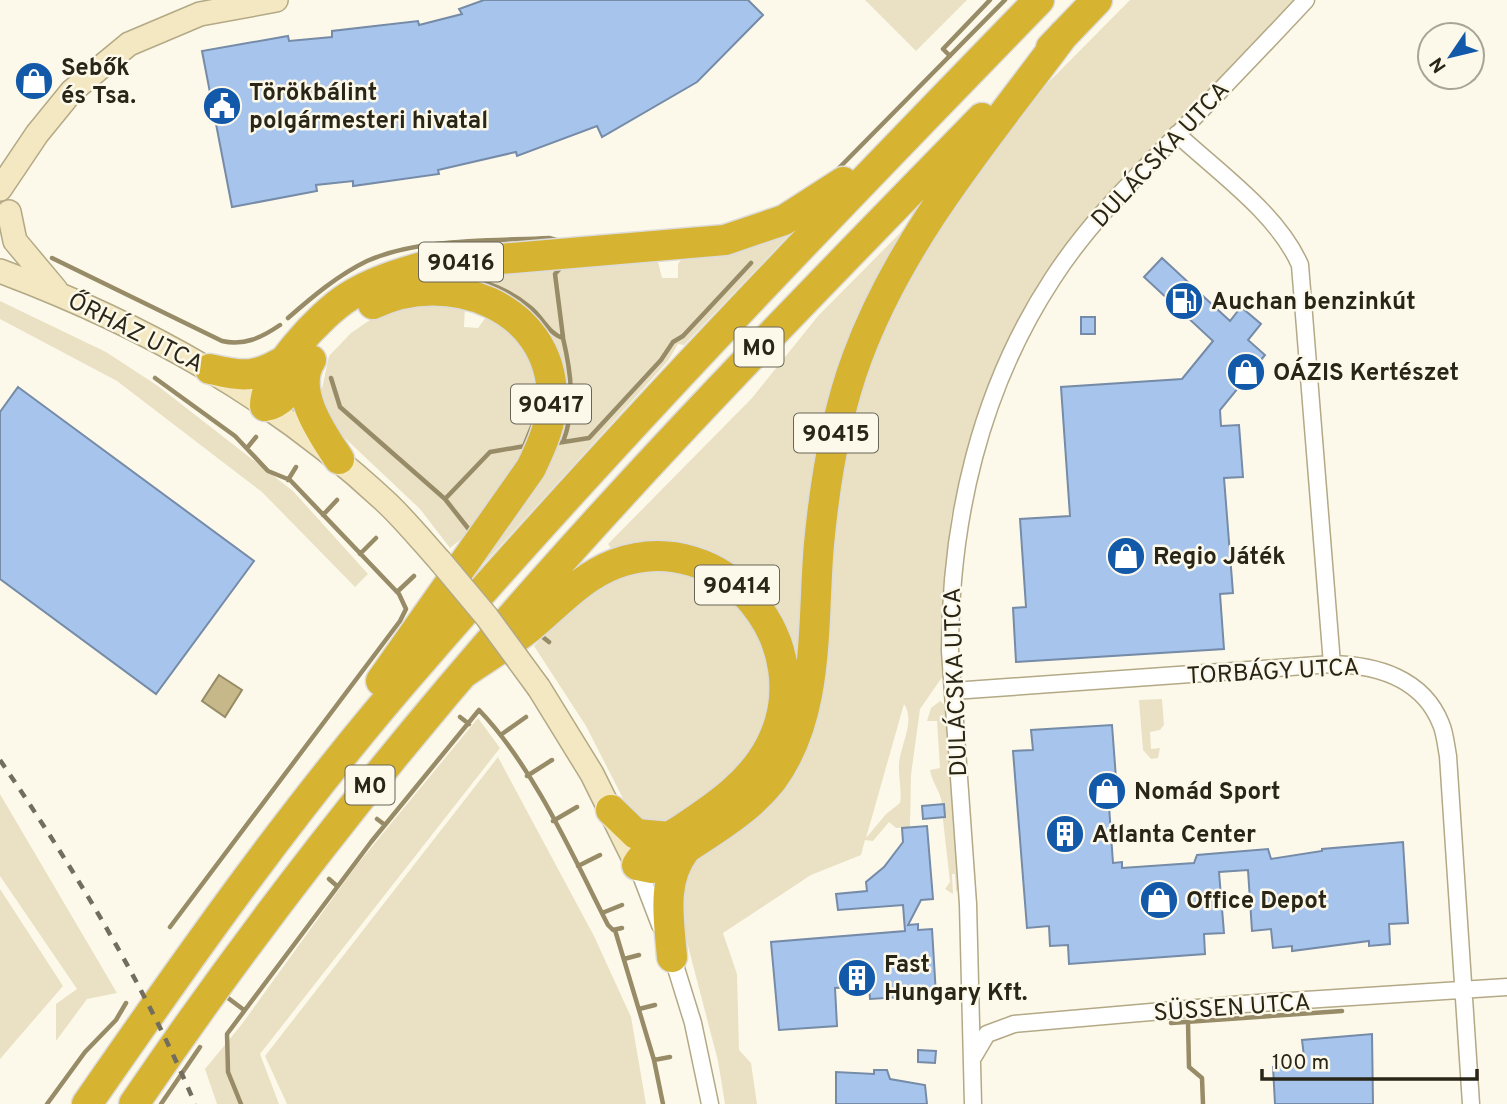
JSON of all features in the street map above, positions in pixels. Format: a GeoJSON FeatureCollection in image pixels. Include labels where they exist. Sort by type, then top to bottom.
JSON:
{"type":"FeatureCollection","features":[{"type":"Feature","properties":{"kind":"highway","name":"M0"},"geometry":{"type":"LineString","coordinates":[[87,1104],[167,986],[326,777],[422,660],[681,372],[1039,0]]}},
{"type":"Feature","properties":{"kind":"highway","name":"M0"},"geometry":{"type":"LineString","coordinates":[[134,1104],[278,901],[465,672],[711,397],[1097,0]]}},
{"type":"Feature","properties":{"kind":"highway","name":"90415"},"geometry":{"type":"LineString","coordinates":[[637,865],[646,868],[659,867],[678,842],[754,800],[772,779],[794,740],[809,677],[824,492],[844,394],[873,317],[899,264],[934,208],[1064,34]]}},
{"type":"Feature","properties":{"kind":"highway","name":"90416"},"geometry":{"type":"LineString","coordinates":[[265,406],[269,385],[298,361],[328,312],[348,297],[388,277],[429,265],[693,245],[725,240],[784,220],[853,174],[970,71]]}},
{"type":"Feature","properties":{"kind":"highway","name":"90417"},"geometry":{"type":"LineString","coordinates":[[298,361],[362,309],[401,293],[424,290],[456,291],[498,305],[516,318],[541,350],[552,395],[544,439],[531,468],[335,744],[326,777]]}},
{"type":"Feature","properties":{"kind":"highway","name":"90416"},"geometry":{"type":"LineString","coordinates":[[210,369],[232,374],[258,375],[298,361]]}},
{"type":"Feature","properties":{"kind":"highway"},"geometry":{"type":"LineString","coordinates":[[298,361],[310,406],[339,459]]}},
{"type":"Feature","properties":{"kind":"highway","name":"90414"},"geometry":{"type":"LineString","coordinates":[[465,672],[529,628],[587,578],[615,564],[637,559],[677,558],[699,564],[740,588],[770,625],[779,648],[784,671],[779,725],[765,754],[744,781],[678,842]]}},
{"type":"Feature","properties":{"kind":"highway"},"geometry":{"type":"LineString","coordinates":[[611,810],[636,834],[678,842]]}},
{"type":"Feature","properties":{"kind":"highway","name":"90415"},"geometry":{"type":"LineString","coordinates":[[672,957],[669,882],[678,842]]}},
{"type":"Feature","properties":{"kind":"street"},"geometry":{"type":"LineString","coordinates":[[0,189],[37,134],[72,91],[129,44],[200,14],[275,0]]}},
{"type":"Feature","properties":{"kind":"street","name":"DULÁCSKA UTCA"},"geometry":{"type":"LineString","coordinates":[[973,1104],[968,904],[950,607],[955,544],[980,434],[1002,373],[1053,278],[1128,182],[1178,134],[1306,0]]}},
{"type":"Feature","properties":{"kind":"street"},"geometry":{"type":"LineString","coordinates":[[1178,134],[1277,226],[1293,248],[1300,265],[1332,664]]}},
{"type":"Feature","properties":{"kind":"street"},"geometry":{"type":"LineString","coordinates":[[0,234],[9,212],[22,159]]}},
{"type":"Feature","properties":{"kind":"street"},"geometry":{"type":"LineString","coordinates":[[9,212],[12,232],[23,254],[61,294]]}},
{"type":"Feature","properties":{"kind":"street","name":"ŐRHÁZ UTCA"},"geometry":{"type":"LineString","coordinates":[[0,271],[61,294],[155,338],[210,369],[339,459],[390,505],[488,617],[539,688],[577,748],[637,865]]}},
{"type":"Feature","properties":{"kind":"street","name":"TORBÁGY UTCA"},"geometry":{"type":"LineString","coordinates":[[953,691],[1332,664],[1363,664],[1411,684],[1427,700],[1441,723],[1451,788],[1466,990],[1471,1104]]}},
{"type":"Feature","properties":{"kind":"street"},"geometry":{"type":"LineString","coordinates":[[637,865],[672,957],[692,1023],[710,1104]]}},
{"type":"Feature","properties":{"kind":"street","name":"SÜSSEN UTCA"},"geometry":{"type":"LineString","coordinates":[[973,1059],[987,1034],[1014,1024],[1243,1004],[1507,987]]}},
{"type":"Feature","properties":{"kind":"shaded area"},"geometry":{"type":"Polygon","coordinates":[[[865,0],[967,0],[916,51],[865,0]]]}},
{"type":"Feature","properties":{"kind":"shaded area"},"geometry":{"type":"Polygon","coordinates":[[[1130,0],[1295,0],[1123,180],[988,389],[967,452],[951,518],[944,585],[943,676],[920,709],[911,775],[910,827],[896,828],[889,822],[873,841],[865,840],[861,855],[811,875],[723,933],[737,974],[739,1050],[751,1063],[757,1104],[725,1104],[718,1061],[677,904],[686,863],[793,762],[844,433],[905,262],[1026,105],[1130,0]],[[904,704],[866,838],[886,814],[900,803],[899,762],[908,728],[904,704]]]}},
{"type":"Feature","properties":{"kind":"shaded area"},"geometry":{"type":"Polygon","coordinates":[[[910,223],[887,267],[796,662],[770,601],[750,576],[702,550],[613,551],[608,544],[752,398],[818,316],[910,223]]]}},
{"type":"Feature","properties":{"kind":"shaded area"},"geometry":{"type":"Polygon","coordinates":[[[788,231],[790,234],[684,345],[678,344],[668,361],[481,567],[477,565],[508,522],[554,352],[440,278],[652,259],[658,262],[662,278],[678,278],[678,264],[684,256],[788,231]]]}},
{"type":"Feature","properties":{"kind":"shaded area"},"geometry":{"type":"Polygon","coordinates":[[[434,298],[465,305],[464,327],[478,328],[489,313],[522,335],[544,396],[532,448],[475,528],[450,548],[420,509],[329,423],[320,398],[329,356],[351,333],[386,309],[434,298]]]}},
{"type":"Feature","properties":{"kind":"shaded area"},"geometry":{"type":"Polygon","coordinates":[[[0,301],[106,352],[158,386],[293,491],[368,574],[355,587],[262,492],[117,381],[0,319],[0,301]]]}},
{"type":"Feature","properties":{"kind":"shaded area"},"geometry":{"type":"Polygon","coordinates":[[[671,567],[729,588],[770,654],[773,710],[741,770],[662,827],[634,820],[586,726],[534,646],[574,607],[615,573],[671,567]]]}},
{"type":"Feature","properties":{"kind":"shaded area"},"geometry":{"type":"Polygon","coordinates":[[[219,675],[242,690],[225,717],[202,701],[219,675]]]}},
{"type":"Feature","properties":{"kind":"shaded area"},"geometry":{"type":"Polygon","coordinates":[[[1162,699],[1164,725],[1160,730],[1150,732],[1151,749],[1160,748],[1158,758],[1151,759],[1143,750],[1139,700],[1162,699]]]}},
{"type":"Feature","properties":{"kind":"shaded area"},"geometry":{"type":"Polygon","coordinates":[[[940,701],[946,706],[959,888],[956,892],[955,874],[952,874],[953,894],[945,889],[950,882],[943,820],[944,804],[930,770],[940,768],[937,721],[927,721],[931,708],[940,701]]]}},
{"type":"Feature","properties":{"kind":"shaded area"},"geometry":{"type":"Polygon","coordinates":[[[478,718],[500,748],[260,1054],[279,1104],[217,1104],[205,1069],[242,1024],[356,866],[478,718]]]}},
{"type":"Feature","properties":{"kind":"shaded area"},"geometry":{"type":"Polygon","coordinates":[[[498,757],[594,936],[631,1017],[646,1104],[287,1104],[265,1056],[498,757]]]}},
{"type":"Feature","properties":{"kind":"shaded area"},"geometry":{"type":"Polygon","coordinates":[[[0,794],[117,993],[87,999],[56,1041],[56,1004],[77,989],[0,876],[0,794]]]}},
{"type":"Feature","properties":{"kind":"shaded area"},"geometry":{"type":"Polygon","coordinates":[[[0,889],[63,986],[0,1059],[0,889]]]}},
{"type":"Feature","properties":{"kind":"building"},"geometry":{"type":"Polygon","coordinates":[[[484,0],[748,0],[763,15],[697,82],[602,137],[597,126],[517,156],[516,152],[438,170],[439,174],[353,186],[353,181],[316,185],[317,191],[232,207],[202,51],[288,36],[289,41],[332,37],[332,31],[418,21],[419,25],[462,14],[459,9],[484,0]]]}},
{"type":"Feature","properties":{"kind":"building","name":"Regio Játék"},"geometry":{"type":"Polygon","coordinates":[[[1162,258],[1230,321],[1241,307],[1261,324],[1248,340],[1265,355],[1220,410],[1221,426],[1239,425],[1243,477],[1224,478],[1233,593],[1220,594],[1224,649],[1016,662],[1013,608],[1026,607],[1020,519],[1070,516],[1061,387],[1182,379],[1213,341],[1144,277],[1162,258]]]}},
{"type":"Feature","properties":{"kind":"building"},"geometry":{"type":"Polygon","coordinates":[[[1081,317],[1095,317],[1095,334],[1081,334],[1081,317]]]}},
{"type":"Feature","properties":{"kind":"building"},"geometry":{"type":"Polygon","coordinates":[[[18,387],[254,561],[156,694],[0,579],[0,412],[18,387]]]}},
{"type":"Feature","properties":{"kind":"building","name":"Atlanta Center"},"geometry":{"type":"Polygon","coordinates":[[[1112,725],[1118,805],[1109,806],[1113,863],[1122,862],[1122,868],[1194,863],[1197,855],[1268,849],[1271,859],[1322,849],[1403,842],[1408,923],[1389,924],[1390,944],[1369,946],[1369,941],[1292,951],[1292,946],[1273,948],[1271,929],[1252,931],[1248,870],[1219,872],[1224,933],[1204,934],[1205,954],[1069,964],[1068,945],[1050,946],[1049,926],[1027,928],[1013,751],[1033,750],[1031,730],[1112,725]]]}},
{"type":"Feature","properties":{"kind":"building"},"geometry":{"type":"Polygon","coordinates":[[[944,804],[945,817],[923,819],[922,806],[944,804]]]}},
{"type":"Feature","properties":{"kind":"building","name":"Fast Hungary Kft."},"geometry":{"type":"Polygon","coordinates":[[[927,826],[933,899],[921,900],[908,925],[918,924],[918,930],[932,929],[936,995],[870,999],[869,986],[835,988],[837,1026],[779,1030],[771,942],[905,931],[903,905],[838,910],[836,894],[867,891],[866,882],[884,867],[903,842],[902,828],[927,826]]]}},
{"type":"Feature","properties":{"kind":"building"},"geometry":{"type":"Polygon","coordinates":[[[1372,1034],[1373,1104],[1275,1104],[1273,1067],[1305,1065],[1302,1040],[1372,1034]]]}},
{"type":"Feature","properties":{"kind":"building"},"geometry":{"type":"Polygon","coordinates":[[[918,1050],[936,1051],[935,1063],[918,1062],[918,1050]]]}},
{"type":"Feature","properties":{"kind":"building"},"geometry":{"type":"Polygon","coordinates":[[[874,1070],[887,1070],[890,1079],[925,1085],[927,1104],[836,1104],[836,1072],[874,1074],[874,1070]]]}},
{"type":"Feature","properties":{"kind":"waterway"},"geometry":{"type":"LineString","coordinates":[[950,56],[943,49],[990,0]]}},
{"type":"Feature","properties":{"kind":"waterway"},"geometry":{"type":"LineString","coordinates":[[836,171],[1005,0]]}},
{"type":"Feature","properties":{"kind":"waterway"},"geometry":{"type":"LineString","coordinates":[[288,318],[346,273],[387,254],[409,248],[456,242],[549,238],[560,241]]}},
{"type":"Feature","properties":{"kind":"waterway"},"geometry":{"type":"LineString","coordinates":[[52,258],[222,341],[252,340],[280,325]]}},
{"type":"Feature","properties":{"kind":"waterway"},"geometry":{"type":"LineString","coordinates":[[557,443],[589,438],[661,360],[673,342],[683,336],[751,263]]}},
{"type":"Feature","properties":{"kind":"waterway"},"geometry":{"type":"LineString","coordinates":[[562,266],[555,274],[563,337]]}},
{"type":"Feature","properties":{"kind":"waterway"},"geometry":{"type":"LineString","coordinates":[[456,276],[486,283],[514,296],[563,338],[571,390],[570,416],[563,442]]}},
{"type":"Feature","properties":{"kind":"waterway"},"geometry":{"type":"LineString","coordinates":[[155,378],[235,436],[268,471],[290,480],[399,594],[406,609],[400,621],[170,927]]}},
{"type":"Feature","properties":{"kind":"waterway"},"geometry":{"type":"LineString","coordinates":[[331,378],[340,407],[445,499],[471,532]]}},
{"type":"Feature","properties":{"kind":"waterway"},"geometry":{"type":"LineString","coordinates":[[524,446],[533,424]]}},
{"type":"Feature","properties":{"kind":"waterway"},"geometry":{"type":"LineString","coordinates":[[247,448],[256,437]]}},
{"type":"Feature","properties":{"kind":"waterway"},"geometry":{"type":"LineString","coordinates":[[445,499],[490,452],[525,446]]}},
{"type":"Feature","properties":{"kind":"waterway"},"geometry":{"type":"LineString","coordinates":[[288,480],[296,467]]}},
{"type":"Feature","properties":{"kind":"waterway"},"geometry":{"type":"LineString","coordinates":[[323,515],[337,500]]}},
{"type":"Feature","properties":{"kind":"waterway"},"geometry":{"type":"LineString","coordinates":[[360,554],[376,538]]}},
{"type":"Feature","properties":{"kind":"waterway"},"geometry":{"type":"LineString","coordinates":[[397,592],[414,576]]}},
{"type":"Feature","properties":{"kind":"waterway"},"geometry":{"type":"LineString","coordinates":[[539,634],[549,642]]}},
{"type":"Feature","properties":{"kind":"waterway"},"geometry":{"type":"LineString","coordinates":[[241,1104],[228,1072],[227,1034],[371,842],[479,710],[499,732],[534,784],[608,925],[613,930],[622,928]]}},
{"type":"Feature","properties":{"kind":"waterway"},"geometry":{"type":"LineString","coordinates":[[460,717],[469,724]]}},
{"type":"Feature","properties":{"kind":"waterway"},"geometry":{"type":"LineString","coordinates":[[502,734],[526,717]]}},
{"type":"Feature","properties":{"kind":"waterway"},"geometry":{"type":"LineString","coordinates":[[527,776],[552,760]]}},
{"type":"Feature","properties":{"kind":"waterway"},"geometry":{"type":"LineString","coordinates":[[553,821],[577,807]]}},
{"type":"Feature","properties":{"kind":"waterway"},"geometry":{"type":"LineString","coordinates":[[377,819],[385,825]]}},
{"type":"Feature","properties":{"kind":"waterway"},"geometry":{"type":"LineString","coordinates":[[578,866],[600,855]]}},
{"type":"Feature","properties":{"kind":"waterway"},"geometry":{"type":"LineString","coordinates":[[329,879],[337,886]]}},
{"type":"Feature","properties":{"kind":"waterway"},"geometry":{"type":"LineString","coordinates":[[602,913],[622,905]]}},
{"type":"Feature","properties":{"kind":"waterway"},"geometry":{"type":"LineString","coordinates":[[615,930],[654,1060],[663,1104]]}},
{"type":"Feature","properties":{"kind":"waterway"},"geometry":{"type":"LineString","coordinates":[[624,959],[639,955]]}},
{"type":"Feature","properties":{"kind":"waterway"},"geometry":{"type":"LineString","coordinates":[[228,998],[244,1010]]}},
{"type":"Feature","properties":{"kind":"waterway"},"geometry":{"type":"LineString","coordinates":[[47,1104],[85,1052],[116,1020],[126,1003]]}},
{"type":"Feature","properties":{"kind":"waterway"},"geometry":{"type":"LineString","coordinates":[[639,1009],[655,1005]]}},
{"type":"Feature","properties":{"kind":"waterway"},"geometry":{"type":"LineString","coordinates":[[1171,1023],[1342,1011]]}},
{"type":"Feature","properties":{"kind":"waterway"},"geometry":{"type":"LineString","coordinates":[[1188,1022],[1189,1067],[1202,1078],[1203,1104]]}},
{"type":"Feature","properties":{"kind":"waterway"},"geometry":{"type":"LineString","coordinates":[[161,1104],[200,1047]]}},
{"type":"Feature","properties":{"kind":"waterway"},"geometry":{"type":"LineString","coordinates":[[654,1060],[670,1057]]}},
{"type":"Feature","properties":{"kind":"railway"},"geometry":{"type":"LineString","coordinates":[[0,760],[55,843],[106,928],[153,1015],[195,1104]]}},
{"type":"Feature","properties":{"kind":"place","name":"Sebők és Tsa."},"geometry":{"type":"Point","coordinates":[34,81]}},
{"type":"Feature","properties":{"kind":"place","name":"Törökbálint polgármesteri hivatal"},"geometry":{"type":"Point","coordinates":[222,106]}},
{"type":"Feature","properties":{"kind":"place","name":"Auchan benzinkút"},"geometry":{"type":"Point","coordinates":[1184,301]}},
{"type":"Feature","properties":{"kind":"place","name":"OÁZIS Kertészet"},"geometry":{"type":"Point","coordinates":[1246,372]}},
{"type":"Feature","properties":{"kind":"place","name":"Regio Játék"},"geometry":{"type":"Point","coordinates":[1126,556]}},
{"type":"Feature","properties":{"kind":"place","name":"Nomád Sport"},"geometry":{"type":"Point","coordinates":[1107,791]}},
{"type":"Feature","properties":{"kind":"place","name":"Atlanta Center"},"geometry":{"type":"Point","coordinates":[1065,834]}},
{"type":"Feature","properties":{"kind":"place","name":"Office Depot"},"geometry":{"type":"Point","coordinates":[1159,900]}},
{"type":"Feature","properties":{"kind":"place","name":"Fast Hungary Kft."},"geometry":{"type":"Point","coordinates":[857,978]}}]}
